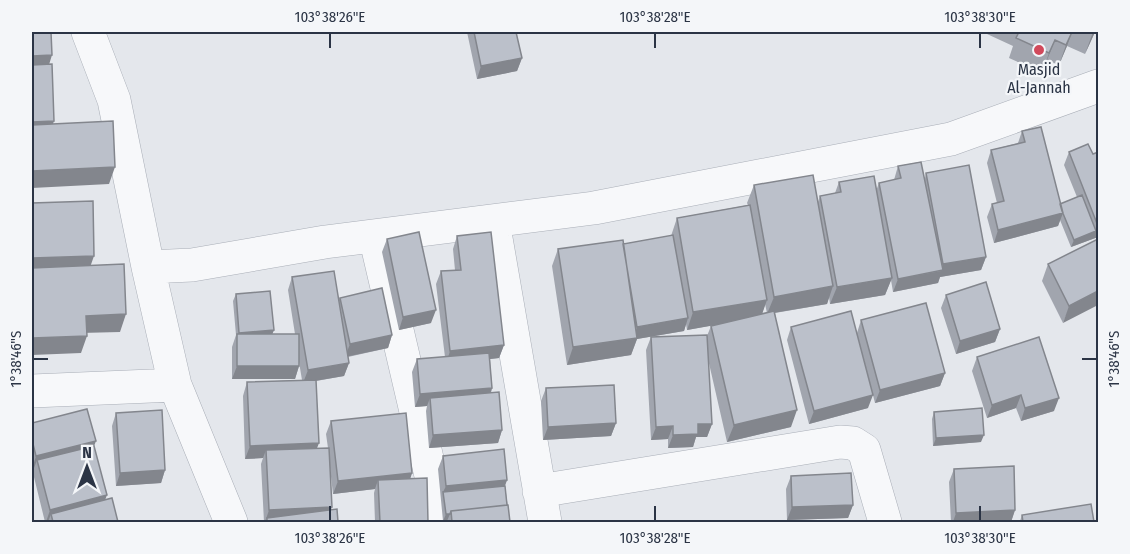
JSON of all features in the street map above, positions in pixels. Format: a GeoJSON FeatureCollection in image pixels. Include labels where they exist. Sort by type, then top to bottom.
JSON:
{"type":"FeatureCollection","features":[{"type":"Feature","properties":{"kind":"street"},"geometry":{"type":"LineString","coordinates":[[88,32],[114,100],[175,385],[231,522]]}},
{"type":"Feature","properties":{"kind":"street"},"geometry":{"type":"LineString","coordinates":[[148,267],[192,265],[325,242],[594,208],[951,139],[1098,86]]}},
{"type":"Feature","properties":{"kind":"street"},"geometry":{"type":"LineString","coordinates":[[494,220],[542,507],[840,442],[853,443],[864,450],[885,522]]}},
{"type":"Feature","properties":{"kind":"street"},"geometry":{"type":"LineString","coordinates":[[375,236],[440,522]]}},
{"type":"Feature","properties":{"kind":"street"},"geometry":{"type":"LineString","coordinates":[[32,391],[175,385]]}},
{"type":"Feature","properties":{"kind":"building"},"geometry":{"type":"Polygon","coordinates":[[[32,32],[51,32],[52,55],[32,56],[32,32]]]}},
{"type":"Feature","properties":{"kind":"building"},"geometry":{"type":"Polygon","coordinates":[[[474,32],[516,32],[522,58],[481,66],[474,32]]]}},
{"type":"Feature","properties":{"kind":"building"},"geometry":{"type":"Polygon","coordinates":[[[1019,32],[1072,32],[1066,45],[1055,40],[1049,53],[1016,38],[1019,32]]]}},
{"type":"Feature","properties":{"kind":"building"},"geometry":{"type":"Polygon","coordinates":[[[52,64],[54,121],[32,122],[32,65],[52,64]]]}},
{"type":"Feature","properties":{"kind":"building"},"geometry":{"type":"Polygon","coordinates":[[[113,121],[115,167],[32,171],[32,125],[113,121]]]}},
{"type":"Feature","properties":{"kind":"building"},"geometry":{"type":"Polygon","coordinates":[[[1041,127],[1063,213],[998,230],[992,204],[1004,201],[991,150],[1025,142],[1022,131],[1041,127]]]}},
{"type":"Feature","properties":{"kind":"building"},"geometry":{"type":"Polygon","coordinates":[[[1088,144],[1093,154],[1098,152],[1098,226],[1069,152],[1088,144]]]}},
{"type":"Feature","properties":{"kind":"building"},"geometry":{"type":"Polygon","coordinates":[[[921,162],[943,270],[898,279],[879,183],[901,178],[898,166],[921,162]]]}},
{"type":"Feature","properties":{"kind":"building"},"geometry":{"type":"Polygon","coordinates":[[[969,165],[986,257],[943,264],[926,173],[969,165]]]}},
{"type":"Feature","properties":{"kind":"building"},"geometry":{"type":"Polygon","coordinates":[[[813,175],[833,286],[774,297],[754,185],[813,175]]]}},
{"type":"Feature","properties":{"kind":"building"},"geometry":{"type":"Polygon","coordinates":[[[874,176],[892,278],[837,287],[820,196],[841,192],[839,182],[874,176]]]}},
{"type":"Feature","properties":{"kind":"building"},"geometry":{"type":"Polygon","coordinates":[[[1082,195],[1096,231],[1074,240],[1060,204],[1082,195]]]}},
{"type":"Feature","properties":{"kind":"building"},"geometry":{"type":"Polygon","coordinates":[[[93,201],[94,256],[32,258],[32,203],[93,201]]]}},
{"type":"Feature","properties":{"kind":"building"},"geometry":{"type":"Polygon","coordinates":[[[750,205],[767,300],[693,312],[677,218],[750,205]]]}},
{"type":"Feature","properties":{"kind":"building"},"geometry":{"type":"Polygon","coordinates":[[[419,232],[436,310],[403,317],[387,239],[419,232]]]}},
{"type":"Feature","properties":{"kind":"building"},"geometry":{"type":"Polygon","coordinates":[[[491,232],[504,345],[450,351],[441,271],[461,270],[457,236],[491,232]]]}},
{"type":"Feature","properties":{"kind":"building"},"geometry":{"type":"Polygon","coordinates":[[[673,235],[688,318],[637,327],[623,244],[673,235]]]}},
{"type":"Feature","properties":{"kind":"building"},"geometry":{"type":"Polygon","coordinates":[[[1098,239],[1098,291],[1069,306],[1048,264],[1098,239]]]}},
{"type":"Feature","properties":{"kind":"building"},"geometry":{"type":"Polygon","coordinates":[[[623,240],[637,338],[573,347],[558,249],[623,240]]]}},
{"type":"Feature","properties":{"kind":"building"},"geometry":{"type":"Polygon","coordinates":[[[124,264],[126,314],[86,316],[87,336],[32,338],[32,268],[124,264]]]}},
{"type":"Feature","properties":{"kind":"building"},"geometry":{"type":"Polygon","coordinates":[[[334,271],[349,363],[308,370],[292,277],[334,271]]]}},
{"type":"Feature","properties":{"kind":"building"},"geometry":{"type":"Polygon","coordinates":[[[986,282],[1000,329],[960,341],[946,295],[986,282]]]}},
{"type":"Feature","properties":{"kind":"building"},"geometry":{"type":"Polygon","coordinates":[[[382,288],[392,335],[350,344],[340,298],[382,288]]]}},
{"type":"Feature","properties":{"kind":"building"},"geometry":{"type":"Polygon","coordinates":[[[270,291],[274,330],[239,333],[236,294],[270,291]]]}},
{"type":"Feature","properties":{"kind":"building"},"geometry":{"type":"Polygon","coordinates":[[[926,303],[945,373],[880,390],[861,320],[926,303]]]}},
{"type":"Feature","properties":{"kind":"building"},"geometry":{"type":"Polygon","coordinates":[[[774,311],[797,410],[734,425],[711,326],[774,311]]]}},
{"type":"Feature","properties":{"kind":"building"},"geometry":{"type":"Polygon","coordinates":[[[851,311],[873,395],[814,411],[791,327],[851,311]]]}},
{"type":"Feature","properties":{"kind":"building"},"geometry":{"type":"Polygon","coordinates":[[[237,334],[299,334],[299,366],[237,366],[237,334]]]}},
{"type":"Feature","properties":{"kind":"building"},"geometry":{"type":"Polygon","coordinates":[[[707,335],[712,424],[698,424],[698,434],[673,435],[673,426],[656,427],[651,337],[707,335]]]}},
{"type":"Feature","properties":{"kind":"building"},"geometry":{"type":"Polygon","coordinates":[[[1039,337],[1059,398],[1025,408],[1021,395],[992,405],[977,357],[1039,337]]]}},
{"type":"Feature","properties":{"kind":"building"},"geometry":{"type":"Polygon","coordinates":[[[489,353],[492,388],[420,394],[417,359],[489,353]]]}},
{"type":"Feature","properties":{"kind":"building"},"geometry":{"type":"Polygon","coordinates":[[[316,380],[319,443],[250,446],[247,382],[316,380]]]}},
{"type":"Feature","properties":{"kind":"building"},"geometry":{"type":"Polygon","coordinates":[[[614,385],[616,423],[548,427],[546,388],[614,385]]]}},
{"type":"Feature","properties":{"kind":"building"},"geometry":{"type":"Polygon","coordinates":[[[499,392],[502,430],[433,435],[430,398],[499,392]]]}},
{"type":"Feature","properties":{"kind":"building"},"geometry":{"type":"Polygon","coordinates":[[[982,408],[984,435],[936,438],[934,412],[982,408]]]}},
{"type":"Feature","properties":{"kind":"building"},"geometry":{"type":"Polygon","coordinates":[[[87,409],[96,441],[36,456],[32,440],[32,423],[87,409]]]}},
{"type":"Feature","properties":{"kind":"building"},"geometry":{"type":"Polygon","coordinates":[[[162,410],[165,470],[120,473],[116,413],[162,410]]]}},
{"type":"Feature","properties":{"kind":"building"},"geometry":{"type":"Polygon","coordinates":[[[406,413],[412,473],[338,481],[331,421],[406,413]]]}},
{"type":"Feature","properties":{"kind":"building"},"geometry":{"type":"Polygon","coordinates":[[[94,446],[107,495],[50,510],[37,460],[94,446]]]}},
{"type":"Feature","properties":{"kind":"building"},"geometry":{"type":"Polygon","coordinates":[[[329,448],[332,507],[269,510],[266,450],[329,448]]]}},
{"type":"Feature","properties":{"kind":"building"},"geometry":{"type":"Polygon","coordinates":[[[504,449],[507,480],[446,486],[443,456],[504,449]]]}},
{"type":"Feature","properties":{"kind":"building"},"geometry":{"type":"Polygon","coordinates":[[[1014,466],[1015,510],[956,513],[954,469],[1014,466]]]}},
{"type":"Feature","properties":{"kind":"building"},"geometry":{"type":"Polygon","coordinates":[[[851,473],[853,505],[792,507],[791,476],[851,473]]]}},
{"type":"Feature","properties":{"kind":"building"},"geometry":{"type":"Polygon","coordinates":[[[427,478],[428,522],[380,522],[378,480],[427,478]]]}},
{"type":"Feature","properties":{"kind":"building"},"geometry":{"type":"Polygon","coordinates":[[[505,486],[507,505],[451,511],[450,514],[446,514],[443,492],[505,486]]]}},
{"type":"Feature","properties":{"kind":"building"},"geometry":{"type":"Polygon","coordinates":[[[112,498],[118,522],[53,522],[51,514],[112,498]]]}},
{"type":"Feature","properties":{"kind":"building"},"geometry":{"type":"Polygon","coordinates":[[[1091,504],[1094,522],[1023,522],[1022,515],[1091,504]]]}},
{"type":"Feature","properties":{"kind":"building"},"geometry":{"type":"Polygon","coordinates":[[[508,505],[510,522],[452,522],[451,511],[508,505]]]}},
{"type":"Feature","properties":{"kind":"building"},"geometry":{"type":"Polygon","coordinates":[[[337,509],[338,522],[267,522],[267,518],[337,509]]]}},
{"type":"Feature","properties":{"kind":"place","name":"Masjid Al-Jannah"},"geometry":{"type":"Point","coordinates":[1039,50]}}]}
